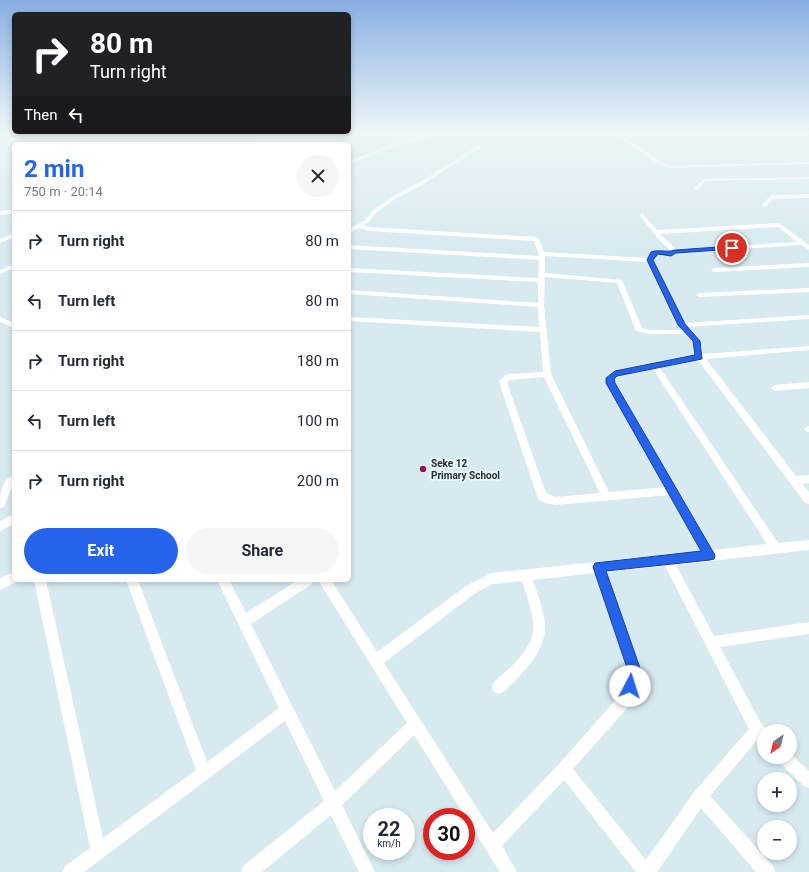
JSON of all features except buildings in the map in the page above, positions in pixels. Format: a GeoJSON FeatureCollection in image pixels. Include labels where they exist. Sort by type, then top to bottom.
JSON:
{"type":"FeatureCollection","features":[{"type":"Feature","properties":{"kind":"street"},"geometry":{"type":"LineString","coordinates":[[351,230],[367,221],[374,212],[393,198],[438,173]]}},
{"type":"Feature","properties":{"kind":"street"},"geometry":{"type":"LineString","coordinates":[[696,189],[704,180],[809,178]]}},
{"type":"Feature","properties":{"kind":"street"},"geometry":{"type":"LineString","coordinates":[[764,206],[771,197],[809,196]]}},
{"type":"Feature","properties":{"kind":"street"},"geometry":{"type":"LineString","coordinates":[[0,213],[12,211]]}},
{"type":"Feature","properties":{"kind":"street"},"geometry":{"type":"LineString","coordinates":[[642,215],[662,239],[675,251]]}},
{"type":"Feature","properties":{"kind":"street"},"geometry":{"type":"LineString","coordinates":[[657,232],[779,225],[809,248]]}},
{"type":"Feature","properties":{"kind":"street"},"geometry":{"type":"LineString","coordinates":[[359,226],[368,229],[536,239],[542,256],[542,330],[547,374],[606,496]]}},
{"type":"Feature","properties":{"kind":"street"},"geometry":{"type":"LineString","coordinates":[[0,242],[12,236]]}},
{"type":"Feature","properties":{"kind":"street"},"geometry":{"type":"LineString","coordinates":[[650,260],[653,254],[658,252],[671,254],[675,251],[803,244]]}},
{"type":"Feature","properties":{"kind":"street"},"geometry":{"type":"LineString","coordinates":[[351,247],[650,260]]}},
{"type":"Feature","properties":{"kind":"street"},"geometry":{"type":"LineString","coordinates":[[650,260],[682,325],[697,341],[700,357],[809,500]]}},
{"type":"Feature","properties":{"kind":"street"},"geometry":{"type":"LineString","coordinates":[[714,270],[809,265]]}},
{"type":"Feature","properties":{"kind":"street"},"geometry":{"type":"LineString","coordinates":[[0,272],[12,267]]}},
{"type":"Feature","properties":{"kind":"street"},"geometry":{"type":"LineString","coordinates":[[351,270],[620,281],[636,325],[639,329],[649,332],[690,332]]}},
{"type":"Feature","properties":{"kind":"street"},"geometry":{"type":"LineString","coordinates":[[699,295],[809,290]]}},
{"type":"Feature","properties":{"kind":"street"},"geometry":{"type":"LineString","coordinates":[[351,292],[541,305]]}},
{"type":"Feature","properties":{"kind":"street"},"geometry":{"type":"LineString","coordinates":[[682,325],[809,317]]}},
{"type":"Feature","properties":{"kind":"street"},"geometry":{"type":"LineString","coordinates":[[0,319],[12,325]]}},
{"type":"Feature","properties":{"kind":"street"},"geometry":{"type":"LineString","coordinates":[[351,319],[542,330]]}},
{"type":"Feature","properties":{"kind":"street"},"geometry":{"type":"LineString","coordinates":[[710,555],[610,380],[615,374],[700,357],[809,348]]}},
{"type":"Feature","properties":{"kind":"street"},"geometry":{"type":"LineString","coordinates":[[655,366],[776,549]]}},
{"type":"Feature","properties":{"kind":"street"},"geometry":{"type":"LineString","coordinates":[[547,374],[508,376],[503,382],[540,492],[545,499],[555,501],[673,491]]}},
{"type":"Feature","properties":{"kind":"street"},"geometry":{"type":"LineString","coordinates":[[775,388],[809,385]]}},
{"type":"Feature","properties":{"kind":"street"},"geometry":{"type":"LineString","coordinates":[[794,480],[809,479]]}},
{"type":"Feature","properties":{"kind":"street"},"geometry":{"type":"LineString","coordinates":[[0,504],[7,487],[12,481]]}},
{"type":"Feature","properties":{"kind":"street"},"geometry":{"type":"LineString","coordinates":[[0,526],[12,520]]}},
{"type":"Feature","properties":{"kind":"street"},"geometry":{"type":"LineString","coordinates":[[376,661],[481,583],[492,579],[809,545]]}},
{"type":"Feature","properties":{"kind":"street"},"geometry":{"type":"LineString","coordinates":[[668,559],[757,728]]}},
{"type":"Feature","properties":{"kind":"street"},"geometry":{"type":"LineString","coordinates":[[492,845],[564,769],[624,701],[630,686],[633,668],[599,567]]}},
{"type":"Feature","properties":{"kind":"street"},"geometry":{"type":"LineString","coordinates":[[499,687],[520,668],[529,656],[539,629],[539,622],[526,575]]}},
{"type":"Feature","properties":{"kind":"street"},"geometry":{"type":"LineString","coordinates":[[0,584],[12,578]]}},
{"type":"Feature","properties":{"kind":"street"},"geometry":{"type":"LineString","coordinates":[[40,582],[98,850]]}},
{"type":"Feature","properties":{"kind":"street"},"geometry":{"type":"LineString","coordinates":[[133,582],[204,772]]}},
{"type":"Feature","properties":{"kind":"street"},"geometry":{"type":"LineString","coordinates":[[224,582],[332,804],[367,872]]}},
{"type":"Feature","properties":{"kind":"street"},"geometry":{"type":"LineString","coordinates":[[243,622],[305,582]]}},
{"type":"Feature","properties":{"kind":"street"},"geometry":{"type":"LineString","coordinates":[[325,582],[509,872]]}},
{"type":"Feature","properties":{"kind":"street"},"geometry":{"type":"LineString","coordinates":[[712,642],[809,628]]}},
{"type":"Feature","properties":{"kind":"street"},"geometry":{"type":"LineString","coordinates":[[71,872],[98,850],[287,711]]}},
{"type":"Feature","properties":{"kind":"street"},"geometry":{"type":"LineString","coordinates":[[249,872],[332,804],[415,724]]}},
{"type":"Feature","properties":{"kind":"street"},"geometry":{"type":"LineString","coordinates":[[564,769],[646,872],[700,796],[757,737]]}},
{"type":"Feature","properties":{"kind":"street"},"geometry":{"type":"LineString","coordinates":[[791,764],[809,781]]}},
{"type":"Feature","properties":{"kind":"street"},"geometry":{"type":"LineString","coordinates":[[700,796],[767,872]]}},
{"type":"Feature","properties":{"kind":"place","name":"Seke 12 Primary School"},"geometry":{"type":"Point","coordinates":[423,469]}},
{"type":"Feature","properties":{"kind":"route"},"geometry":{"type":"LineString","coordinates":[[630,686],[633,668],[599,567],[710,555],[611,383],[610,378],[615,374],[700,357],[697,341],[682,325],[674,306],[650,260],[653,254],[658,252],[671,254],[675,251],[732,248]]}}]}
